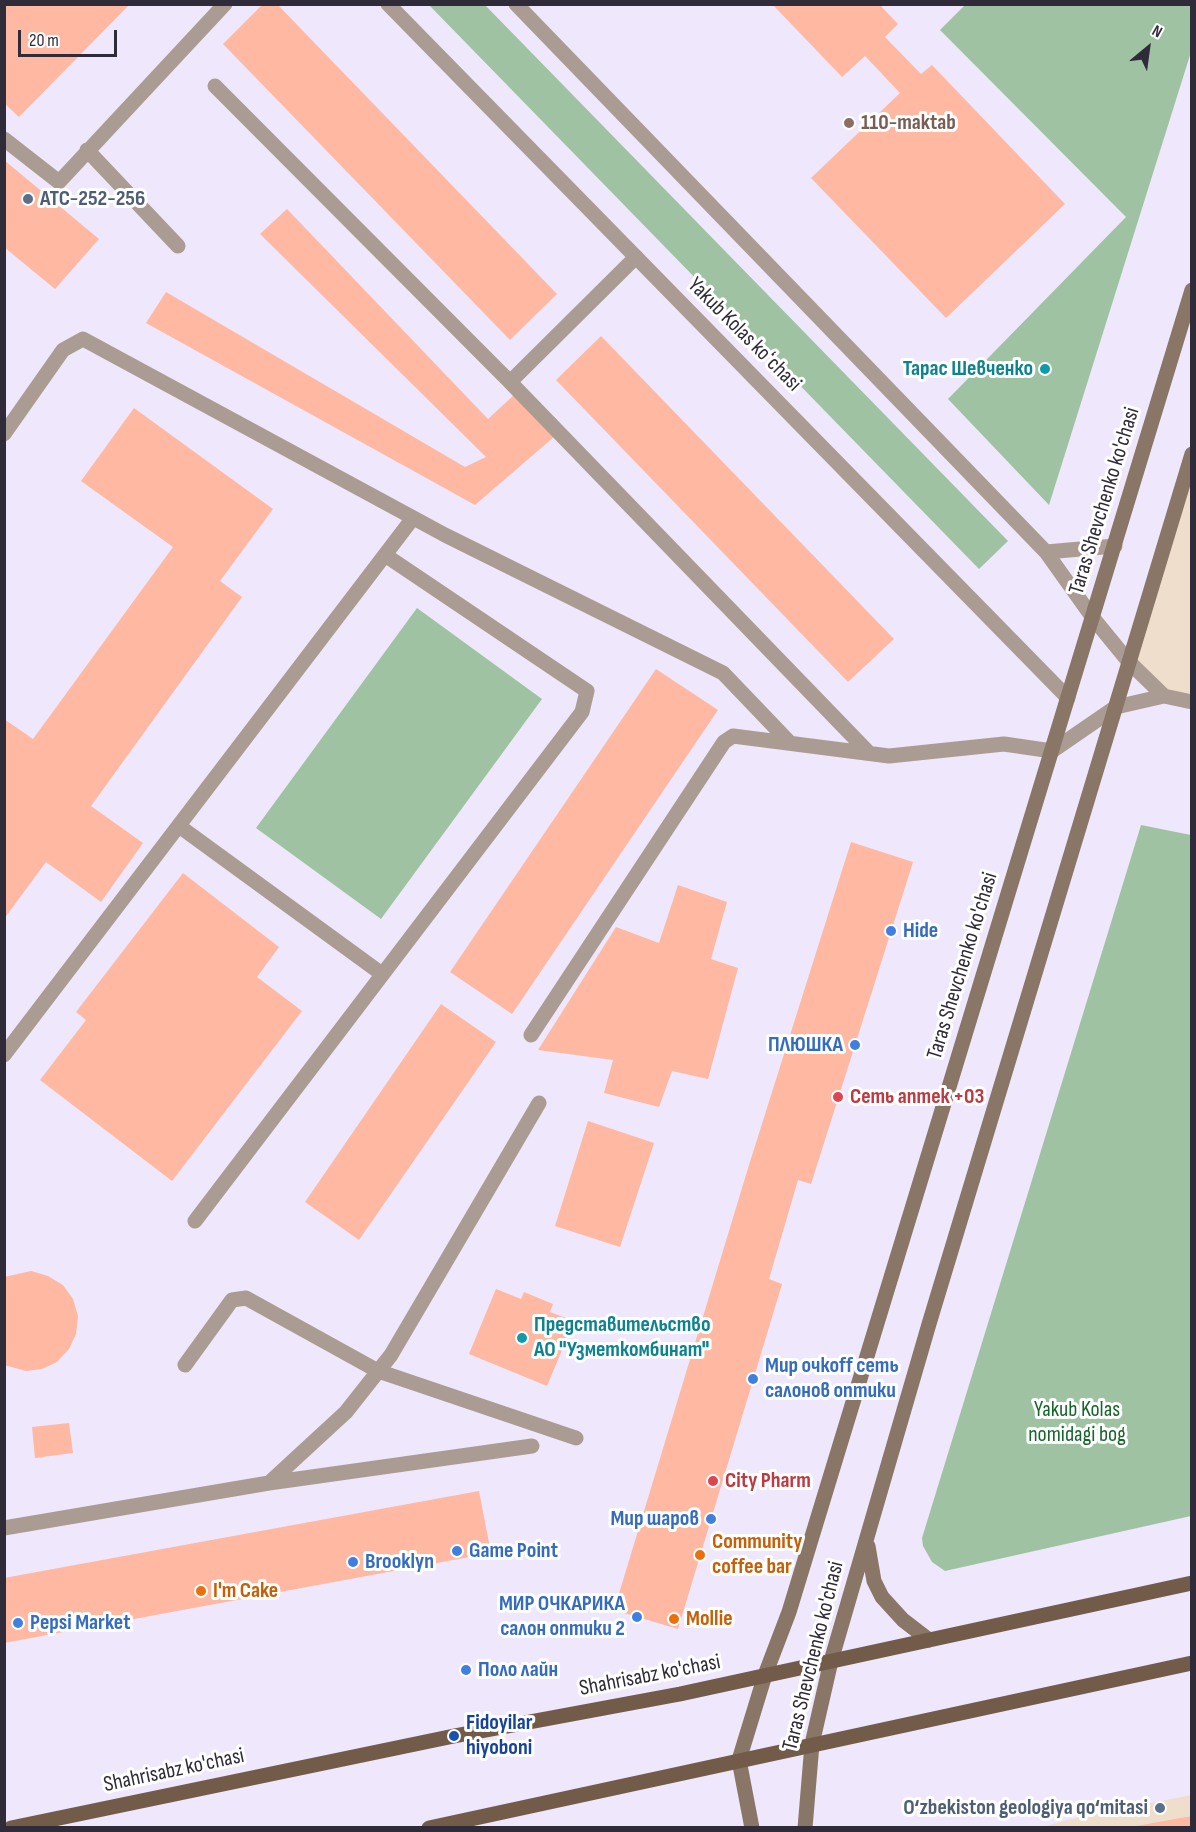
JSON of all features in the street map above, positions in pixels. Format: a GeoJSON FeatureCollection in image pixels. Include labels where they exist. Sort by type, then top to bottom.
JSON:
{"type":"FeatureCollection","features":[{"type":"Feature","properties":{"kind":"main road","name":"Taras Shevchenko ko'chasi"},"geometry":{"type":"LineString","coordinates":[[752,1827],[739,1760],[765,1675],[789,1612],[1191,290]]}},
{"type":"Feature","properties":{"kind":"main road","name":"Taras Shevchenko ko'chasi"},"geometry":{"type":"LineString","coordinates":[[805,1827],[812,1744],[831,1661],[929,1324],[1191,454]]}},
{"type":"Feature","properties":{"kind":"main road","name":"Taras Shevchenko ko'chasi"},"geometry":{"type":"LineString","coordinates":[[869,1532],[870,1564],[882,1597],[903,1620],[929,1640]]}},
{"type":"Feature","properties":{"kind":"main road","name":"Shahrisabz ko'chasi"},"geometry":{"type":"LineString","coordinates":[[11,1827],[765,1675],[1191,1583]]}},
{"type":"Feature","properties":{"kind":"main road"},"geometry":{"type":"LineString","coordinates":[[429,1827],[1191,1663]]}},
{"type":"Feature","properties":{"kind":"street"},"geometry":{"type":"LineString","coordinates":[[4,139],[59,182],[225,4]]}},
{"type":"Feature","properties":{"kind":"street","name":"Yakub Kolas koʻchasi"},"geometry":{"type":"LineString","coordinates":[[388,4],[1068,698]]}},
{"type":"Feature","properties":{"kind":"street"},"geometry":{"type":"LineString","coordinates":[[516,4],[1046,552],[1093,618],[1129,662],[1164,696]]}},
{"type":"Feature","properties":{"kind":"street"},"geometry":{"type":"LineString","coordinates":[[215,86],[510,382],[869,753]]}},
{"type":"Feature","properties":{"kind":"street"},"geometry":{"type":"LineString","coordinates":[[87,150],[178,246]]}},
{"type":"Feature","properties":{"kind":"street"},"geometry":{"type":"LineString","coordinates":[[510,382],[636,257]]}},
{"type":"Feature","properties":{"kind":"street"},"geometry":{"type":"LineString","coordinates":[[4,434],[63,350],[83,339],[413,518],[723,673],[790,743]]}},
{"type":"Feature","properties":{"kind":"street"},"geometry":{"type":"LineString","coordinates":[[4,1055],[413,518]]}},
{"type":"Feature","properties":{"kind":"street"},"geometry":{"type":"LineString","coordinates":[[1046,552],[1115,546]]}},
{"type":"Feature","properties":{"kind":"street"},"geometry":{"type":"LineString","coordinates":[[195,1221],[582,712],[587,691],[385,555]]}},
{"type":"Feature","properties":{"kind":"street"},"geometry":{"type":"LineString","coordinates":[[531,1035],[724,742],[733,736],[889,756],[1004,744],[1052,751],[1116,707],[1164,696],[1191,702]]}},
{"type":"Feature","properties":{"kind":"street"},"geometry":{"type":"LineString","coordinates":[[178,826],[382,974]]}},
{"type":"Feature","properties":{"kind":"street"},"geometry":{"type":"LineString","coordinates":[[269,1483],[346,1412],[391,1354],[539,1103]]}},
{"type":"Feature","properties":{"kind":"street"},"geometry":{"type":"LineString","coordinates":[[185,1365],[232,1300],[246,1298],[378,1371],[576,1438]]}},
{"type":"Feature","properties":{"kind":"street"},"geometry":{"type":"LineString","coordinates":[[4,1528],[269,1483],[532,1446]]}},
{"type":"Feature","properties":{"kind":"shaded area"},"geometry":{"type":"Polygon","coordinates":[[[1191,454],[1191,702],[1164,696],[1129,662],[1191,454]]]}},
{"type":"Feature","properties":{"kind":"shaded area","name":"O‘zbekiston geologiya qo‘mitasi"},"geometry":{"type":"Polygon","coordinates":[[[1191,1795],[1191,1827],[1039,1828],[1067,1820],[1191,1795]]]}},
{"type":"Feature","properties":{"kind":"green space"},"geometry":{"type":"Polygon","coordinates":[[[429,5],[485,5],[1008,541],[979,569],[429,5]]]}},
{"type":"Feature","properties":{"kind":"green space"},"geometry":{"type":"Polygon","coordinates":[[[965,5],[1191,5],[1191,52],[1049,505],[948,399],[1126,217],[940,30],[965,5]]]}},
{"type":"Feature","properties":{"kind":"green space"},"geometry":{"type":"Polygon","coordinates":[[[417,608],[542,699],[381,919],[256,828],[417,608]]]}},
{"type":"Feature","properties":{"kind":"green space","name":"Yakub Kolas nomidagi bog"},"geometry":{"type":"Polygon","coordinates":[[[1141,825],[1191,835],[1191,1516],[945,1571],[932,1562],[923,1546],[922,1538],[1141,825]]]}},
{"type":"Feature","properties":{"kind":"building"},"geometry":{"type":"Polygon","coordinates":[[[4,4],[130,4],[19,117],[4,103],[4,4]]]}},
{"type":"Feature","properties":{"kind":"building"},"geometry":{"type":"Polygon","coordinates":[[[263,4],[277,4],[557,294],[510,340],[223,44],[263,4]]]}},
{"type":"Feature","properties":{"kind":"building"},"geometry":{"type":"Polygon","coordinates":[[[772,4],[879,4],[898,24],[885,37],[921,74],[932,65],[1065,204],[946,318],[811,178],[900,93],[865,56],[842,77],[772,4]]]}},
{"type":"Feature","properties":{"kind":"building","name":"АТС-252-256"},"geometry":{"type":"Polygon","coordinates":[[[4,160],[99,239],[55,289],[4,247],[4,160]]]}},
{"type":"Feature","properties":{"kind":"building"},"geometry":{"type":"Polygon","coordinates":[[[287,209],[488,419],[515,394],[555,436],[475,505],[146,323],[166,292],[465,467],[486,457],[260,234],[287,209]]]}},
{"type":"Feature","properties":{"kind":"building"},"geometry":{"type":"Polygon","coordinates":[[[601,336],[894,639],[848,682],[556,380],[601,336]]]}},
{"type":"Feature","properties":{"kind":"building"},"geometry":{"type":"Polygon","coordinates":[[[134,408],[273,509],[220,581],[242,597],[91,806],[143,843],[101,902],[46,862],[4,919],[4,719],[33,739],[173,547],[81,481],[134,408]]]}},
{"type":"Feature","properties":{"kind":"building"},"geometry":{"type":"Polygon","coordinates":[[[656,669],[718,710],[512,1014],[450,972],[656,669]]]}},
{"type":"Feature","properties":{"kind":"building"},"geometry":{"type":"Polygon","coordinates":[[[851,842],[913,862],[811,1184],[798,1180],[769,1279],[782,1284],[678,1629],[614,1610],[749,1165],[851,842]]]}},
{"type":"Feature","properties":{"kind":"building"},"geometry":{"type":"Polygon","coordinates":[[[183,873],[279,947],[257,977],[302,1011],[172,1181],[40,1080],[86,1020],[76,1012],[183,873]]]}},
{"type":"Feature","properties":{"kind":"building"},"geometry":{"type":"Polygon","coordinates":[[[678,885],[727,902],[711,959],[738,968],[708,1079],[672,1071],[659,1107],[604,1093],[613,1060],[538,1050],[616,927],[659,943],[678,885]]]}},
{"type":"Feature","properties":{"kind":"building"},"geometry":{"type":"Polygon","coordinates":[[[441,1004],[496,1042],[359,1240],[305,1202],[441,1004]]]}},
{"type":"Feature","properties":{"kind":"building"},"geometry":{"type":"Polygon","coordinates":[[[588,1121],[654,1143],[620,1247],[555,1226],[588,1121]]]}},
{"type":"Feature","properties":{"kind":"building"},"geometry":{"type":"Polygon","coordinates":[[[31,1271],[48,1276],[63,1285],[73,1299],[78,1316],[76,1334],[69,1349],[57,1362],[42,1369],[26,1371],[4,1365],[4,1277],[31,1271]]]}},
{"type":"Feature","properties":{"kind":"building","name":"Представительство АО \"Узметкомбинат\""},"geometry":{"type":"Polygon","coordinates":[[[496,1289],[521,1299],[524,1292],[553,1304],[550,1312],[574,1321],[547,1386],[469,1354],[496,1289]]]}},
{"type":"Feature","properties":{"kind":"building"},"geometry":{"type":"Polygon","coordinates":[[[69,1423],[73,1453],[35,1458],[32,1427],[69,1423]]]}},
{"type":"Feature","properties":{"kind":"building"},"geometry":{"type":"Polygon","coordinates":[[[479,1491],[491,1553],[4,1643],[4,1578],[479,1491]]]}},
{"type":"Feature","properties":{"kind":"building"},"geometry":{"type":"Polygon","coordinates":[[[1192,1816],[1192,1828],[1136,1828],[1136,1826],[1192,1816]]]}},
{"type":"Feature","properties":{"kind":"place","name":"110-maktab"},"geometry":{"type":"Point","coordinates":[849,123]}},
{"type":"Feature","properties":{"kind":"place","name":"АТС-252-256"},"geometry":{"type":"Point","coordinates":[28,199]}},
{"type":"Feature","properties":{"kind":"place","name":"Тарас Шевченко"},"geometry":{"type":"Point","coordinates":[1045,369]}},
{"type":"Feature","properties":{"kind":"place","name":"Hide"},"geometry":{"type":"Point","coordinates":[891,931]}},
{"type":"Feature","properties":{"kind":"place","name":"ПЛЮШКА"},"geometry":{"type":"Point","coordinates":[855,1045]}},
{"type":"Feature","properties":{"kind":"place","name":"Сеть аптек +03"},"geometry":{"type":"Point","coordinates":[838,1097]}},
{"type":"Feature","properties":{"kind":"place","name":"Представительство АО \"Узметкомбинат\""},"geometry":{"type":"Point","coordinates":[522,1338]}},
{"type":"Feature","properties":{"kind":"place","name":"Мир очкоff сеть салонов оптики"},"geometry":{"type":"Point","coordinates":[753,1379]}},
{"type":"Feature","properties":{"kind":"place","name":"City Pharm"},"geometry":{"type":"Point","coordinates":[713,1481]}},
{"type":"Feature","properties":{"kind":"place","name":"Мир шаров"},"geometry":{"type":"Point","coordinates":[711,1519]}},
{"type":"Feature","properties":{"kind":"place","name":"Game Point"},"geometry":{"type":"Point","coordinates":[457,1551]}},
{"type":"Feature","properties":{"kind":"place","name":"Community coffee bar"},"geometry":{"type":"Point","coordinates":[700,1555]}},
{"type":"Feature","properties":{"kind":"place","name":"Brooklyn"},"geometry":{"type":"Point","coordinates":[353,1562]}},
{"type":"Feature","properties":{"kind":"place","name":"I'm Cake"},"geometry":{"type":"Point","coordinates":[201,1591]}},
{"type":"Feature","properties":{"kind":"place","name":"МИР ОЧКАРИКА салон оптики 2"},"geometry":{"type":"Point","coordinates":[637,1617]}},
{"type":"Feature","properties":{"kind":"place","name":"Mollie"},"geometry":{"type":"Point","coordinates":[674,1619]}},
{"type":"Feature","properties":{"kind":"place","name":"Pepsi Market"},"geometry":{"type":"Point","coordinates":[18,1623]}},
{"type":"Feature","properties":{"kind":"place","name":"Поло лайн"},"geometry":{"type":"Point","coordinates":[466,1670]}},
{"type":"Feature","properties":{"kind":"place","name":"Fidoyilar hiyoboni"},"geometry":{"type":"Point","coordinates":[454,1736]}},
{"type":"Feature","properties":{"kind":"place","name":"O‘zbekiston geologiya qo‘mitasi"},"geometry":{"type":"Point","coordinates":[1160,1808]}}]}
